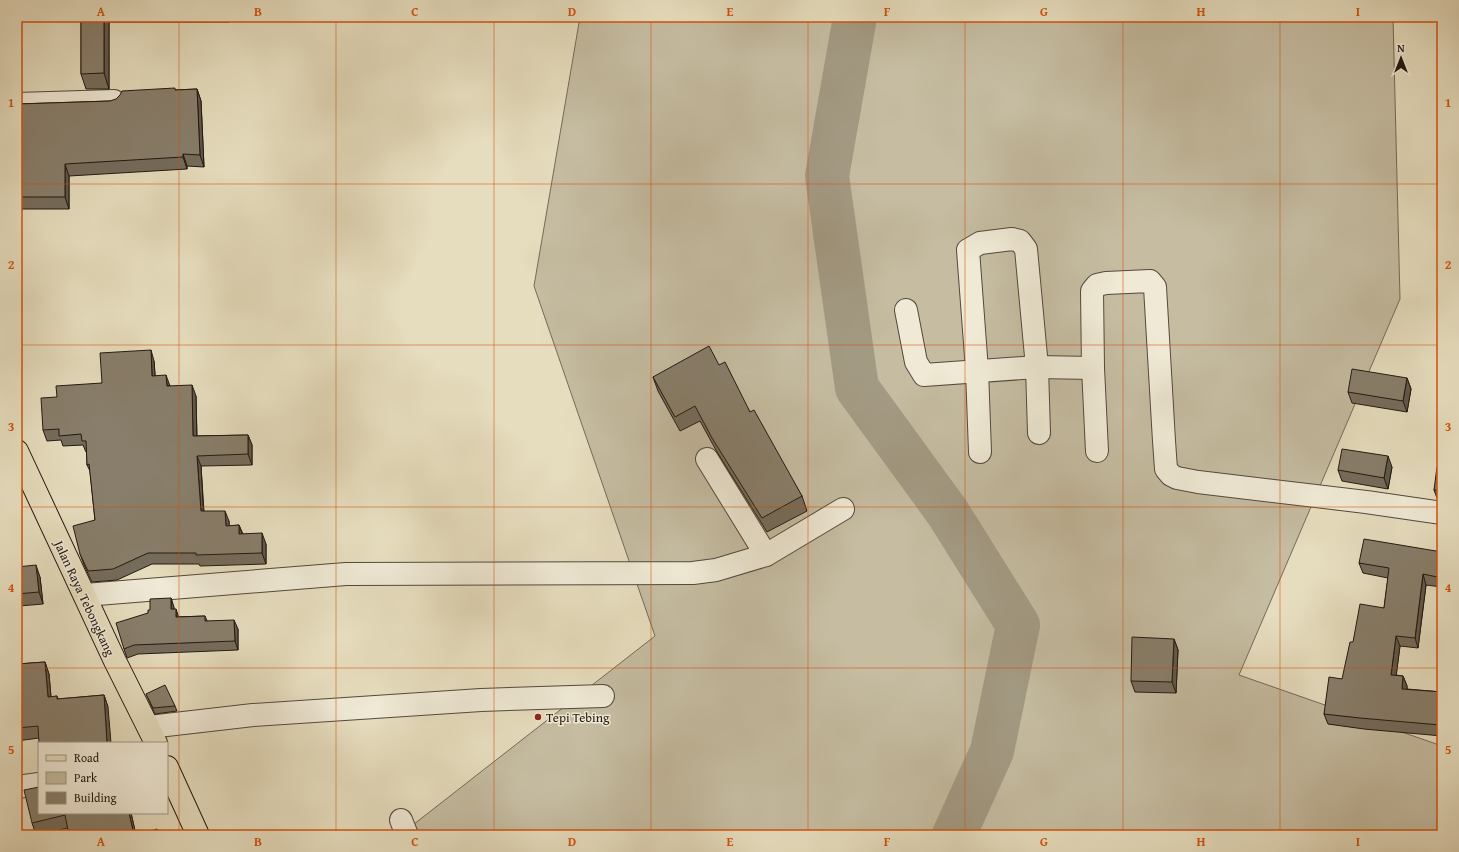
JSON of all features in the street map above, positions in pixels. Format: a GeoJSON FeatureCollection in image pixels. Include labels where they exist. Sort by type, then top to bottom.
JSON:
{"type":"FeatureCollection","features":[{"type":"Feature","properties":{"kind":"main road","name":"Jalan Raya Tebongkang"},"geometry":{"type":"LineString","coordinates":[[17,451],[115,661],[152,735]]}},
{"type":"Feature","properties":{"kind":"main road"},"geometry":{"type":"LineString","coordinates":[[168,769],[198,835]]}},
{"type":"Feature","properties":{"kind":"street"},"geometry":{"type":"LineString","coordinates":[[17,104],[114,101]]}},
{"type":"Feature","properties":{"kind":"street"},"geometry":{"type":"LineString","coordinates":[[980,452],[977,370],[968,250],[980,243],[1012,239],[1020,241],[1026,249],[1037,367],[1039,433]]}},
{"type":"Feature","properties":{"kind":"street"},"geometry":{"type":"LineString","coordinates":[[1097,451],[1093,368],[1092,291],[1097,285],[1106,283],[1150,281],[1155,286],[1166,469],[1171,475],[1177,478],[1198,482],[1366,502],[1442,513]]}},
{"type":"Feature","properties":{"kind":"street"},"geometry":{"type":"LineString","coordinates":[[906,310],[916,362],[924,375],[977,370],[1037,367],[1093,368]]}},
{"type":"Feature","properties":{"kind":"street"},"geometry":{"type":"LineString","coordinates":[[707,459],[766,555]]}},
{"type":"Feature","properties":{"kind":"street"},"geometry":{"type":"LineString","coordinates":[[85,595],[346,574],[693,572],[716,570],[766,555],[843,509]]}},
{"type":"Feature","properties":{"kind":"street"},"geometry":{"type":"LineString","coordinates":[[152,735],[261,714],[481,700],[603,696]]}},
{"type":"Feature","properties":{"kind":"street"},"geometry":{"type":"LineString","coordinates":[[17,787],[38,784]]}},
{"type":"Feature","properties":{"kind":"green space"},"geometry":{"type":"Polygon","coordinates":[[[580,17],[1393,17],[1400,299],[1239,675],[1442,746],[1442,835],[400,835],[655,636],[534,286],[580,17]]]}},
{"type":"Feature","properties":{"kind":"building"},"geometry":{"type":"Polygon","coordinates":[[[81,17],[104,17],[104,73],[81,74],[81,17]]]}},
{"type":"Feature","properties":{"kind":"building"},"geometry":{"type":"Polygon","coordinates":[[[175,88],[175,90],[197,89],[200,155],[183,154],[183,157],[65,164],[65,197],[17,197],[17,104],[110,101],[116,99],[122,91],[175,88]]]}},
{"type":"Feature","properties":{"kind":"building"},"geometry":{"type":"Polygon","coordinates":[[[709,346],[719,365],[725,362],[750,412],[754,410],[802,496],[762,518],[712,438],[695,406],[675,417],[653,377],[709,346]]]}},
{"type":"Feature","properties":{"kind":"building"},"geometry":{"type":"Polygon","coordinates":[[[151,350],[152,376],[166,375],[167,386],[192,385],[193,436],[248,435],[248,454],[197,456],[201,511],[225,511],[226,526],[239,525],[239,534],[262,533],[262,553],[196,555],[196,553],[148,553],[113,569],[88,571],[80,554],[73,526],[95,520],[89,464],[87,465],[86,441],[82,441],[81,434],[59,436],[59,429],[43,430],[41,398],[57,397],[56,386],[102,383],[100,353],[151,350]]]}},
{"type":"Feature","properties":{"kind":"building"},"geometry":{"type":"Polygon","coordinates":[[[1352,369],[1407,378],[1403,401],[1348,392],[1352,369]]]}},
{"type":"Feature","properties":{"kind":"building"},"geometry":{"type":"Polygon","coordinates":[[[1342,449],[1388,456],[1384,478],[1338,470],[1342,449]]]}},
{"type":"Feature","properties":{"kind":"building"},"geometry":{"type":"Polygon","coordinates":[[[1437,467],[1442,468],[1442,491],[1434,490],[1437,467]]]}},
{"type":"Feature","properties":{"kind":"building"},"geometry":{"type":"Polygon","coordinates":[[[1364,539],[1442,552],[1442,578],[1423,574],[1415,638],[1396,636],[1391,675],[1403,676],[1402,689],[1442,692],[1440,725],[1324,714],[1329,677],[1342,679],[1350,642],[1353,642],[1360,604],[1384,608],[1389,568],[1359,563],[1364,539]]]}},
{"type":"Feature","properties":{"kind":"building"},"geometry":{"type":"Polygon","coordinates":[[[36,565],[39,592],[17,594],[17,567],[36,565]]]}},
{"type":"Feature","properties":{"kind":"building"},"geometry":{"type":"Polygon","coordinates":[[[171,598],[171,609],[176,609],[176,617],[205,616],[205,621],[234,620],[235,641],[134,645],[124,649],[116,623],[148,613],[148,610],[150,610],[150,599],[171,598]]]}},
{"type":"Feature","properties":{"kind":"building"},"geometry":{"type":"Polygon","coordinates":[[[1132,637],[1174,639],[1172,682],[1131,681],[1132,637]]]}},
{"type":"Feature","properties":{"kind":"building"},"geometry":{"type":"Polygon","coordinates":[[[45,662],[48,697],[57,696],[57,699],[104,695],[107,742],[39,742],[38,726],[17,728],[17,664],[45,662]]]}},
{"type":"Feature","properties":{"kind":"building"},"geometry":{"type":"Polygon","coordinates":[[[165,685],[175,706],[153,708],[146,694],[165,685]]]}},
{"type":"Feature","properties":{"kind":"building"},"geometry":{"type":"Polygon","coordinates":[[[38,787],[38,814],[129,814],[134,835],[69,835],[65,815],[32,823],[24,790],[38,787]]]}},
{"type":"Feature","properties":{"kind":"building"},"geometry":{"type":"Polygon","coordinates":[[[157,829],[160,835],[138,835],[157,829]]]}},
{"type":"Feature","properties":{"kind":"waterway"},"geometry":{"type":"LineString","coordinates":[[855,17],[827,176],[857,388],[948,513],[1018,625],[992,751],[954,835]]}},
{"type":"Feature","properties":{"kind":"place","name":"Tepi Tebing"},"geometry":{"type":"Point","coordinates":[538,717]}}]}
